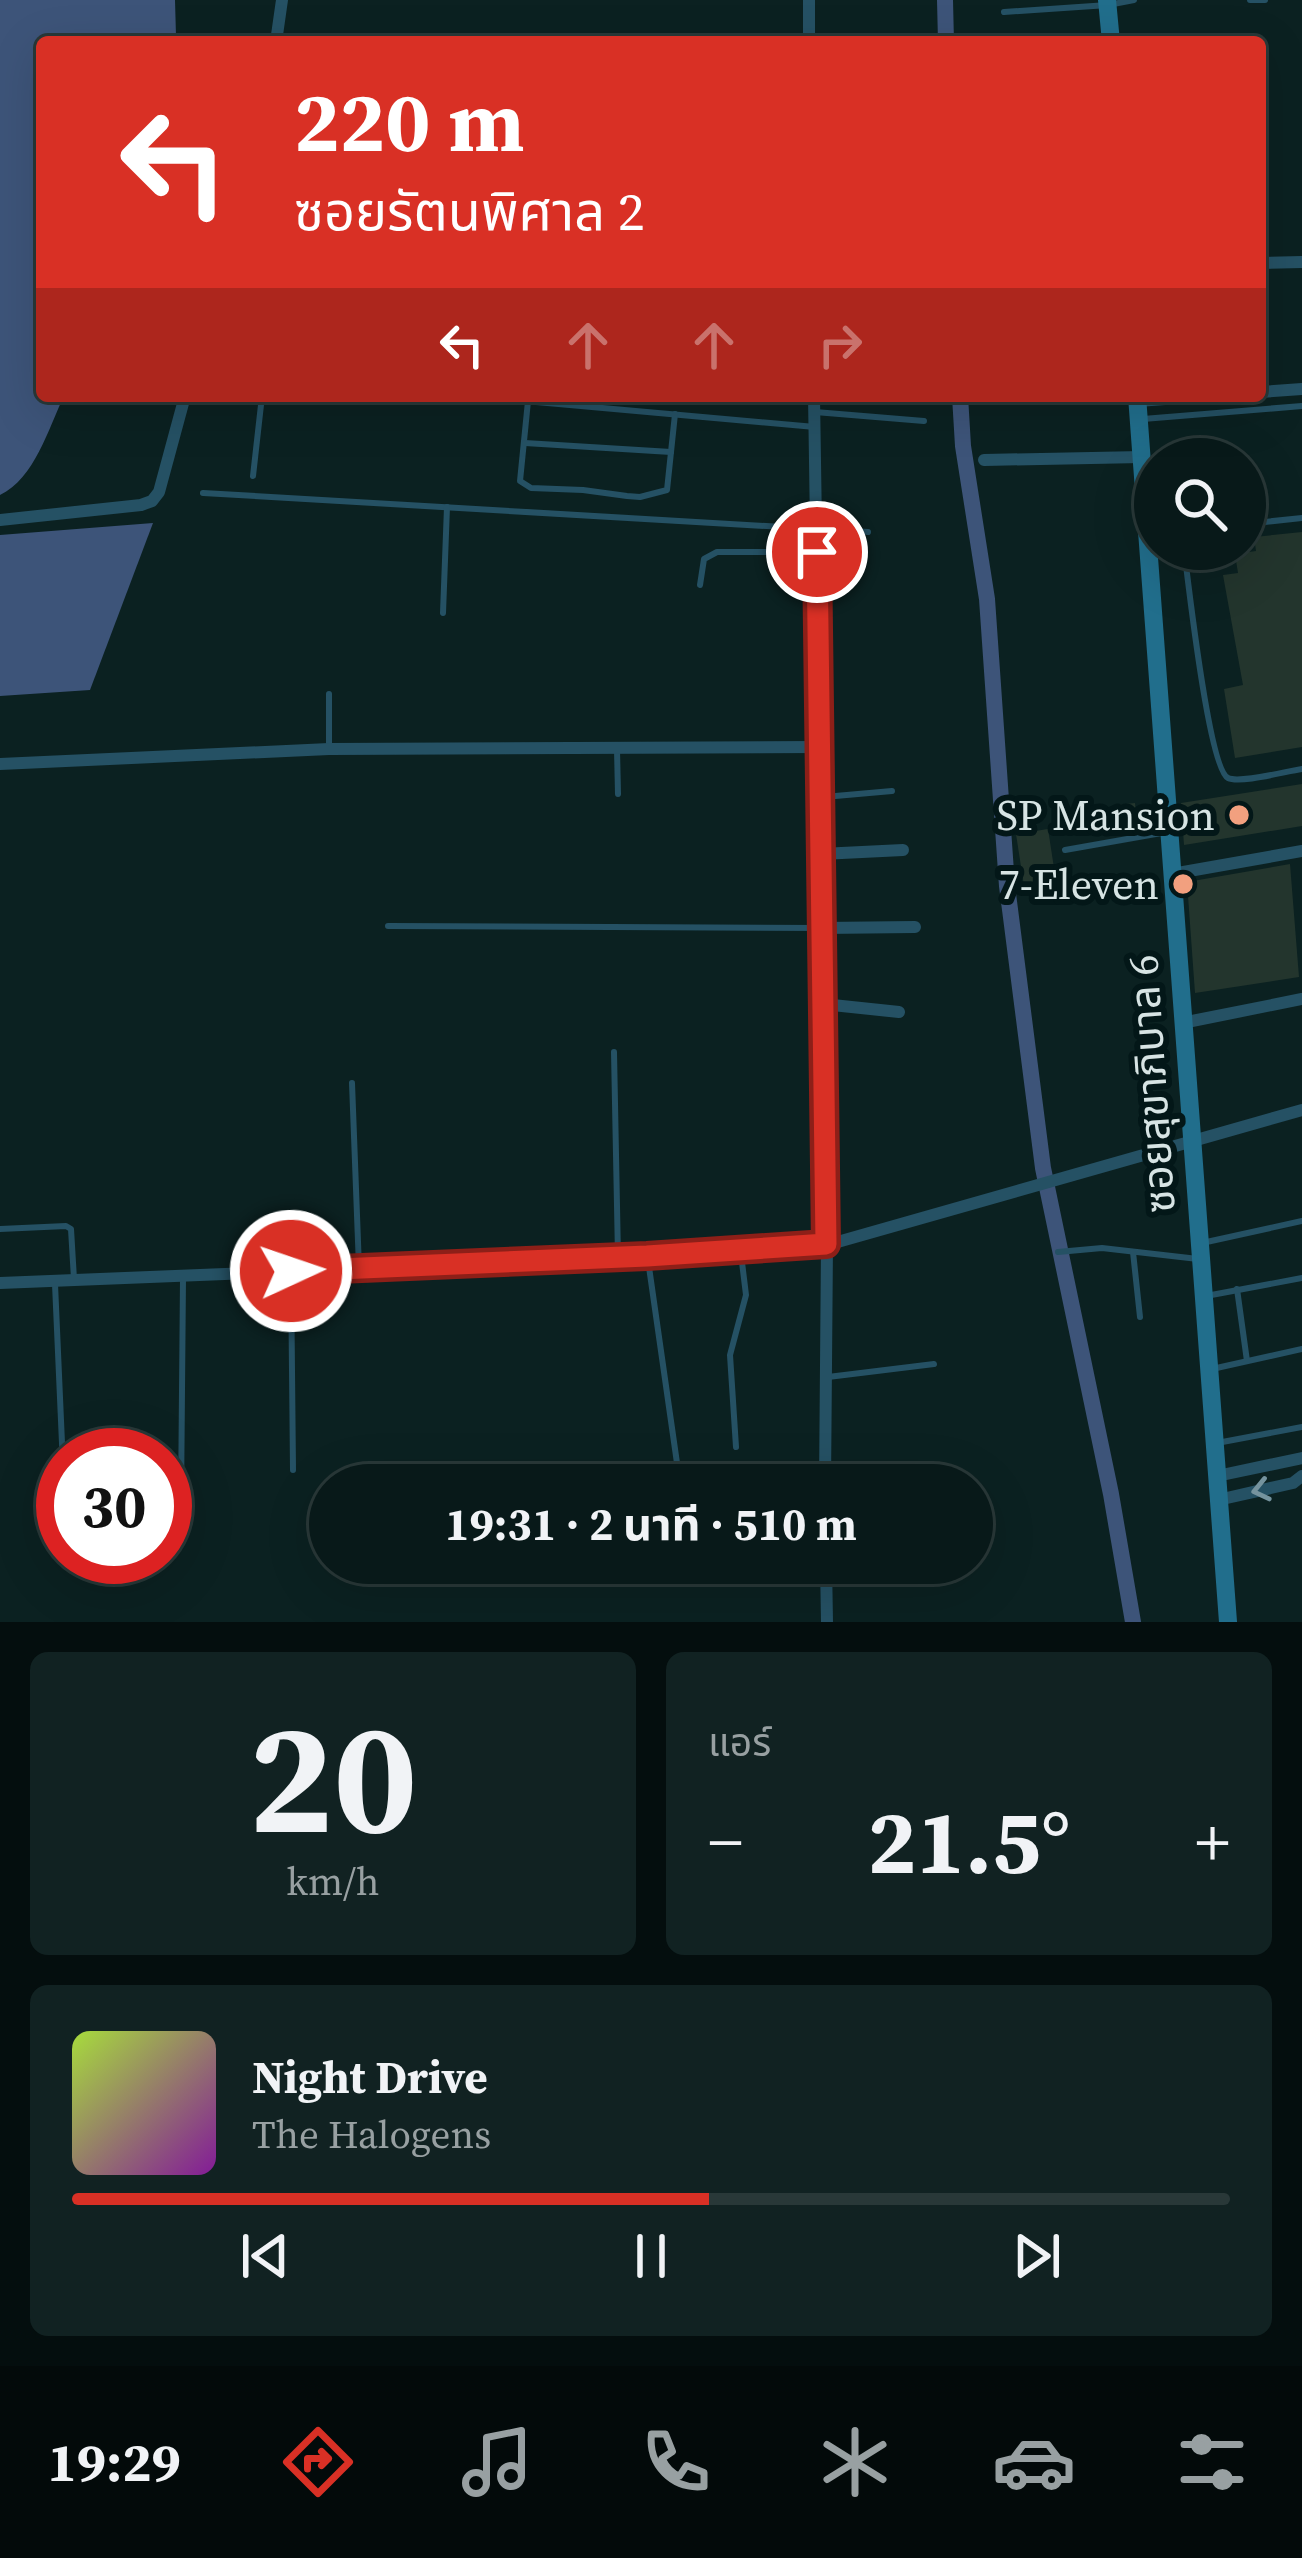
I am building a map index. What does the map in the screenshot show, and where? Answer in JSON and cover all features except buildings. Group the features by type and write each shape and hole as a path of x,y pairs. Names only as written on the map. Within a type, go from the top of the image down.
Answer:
{"street":[{"path":"277,36 282,0"},
{"path":"808,0 809,36"},
{"path":"1108,2 1111,36"},
{"path":"1266,263 1302,262"},
{"path":"1266,392 1302,389"},
{"path":"0,520 152,501 159,492 182,402"},
{"path":"814,402 825,1464"},
{"name":"ซอยสุขาภิบาล 6","path":"1138,406 1141,438"},
{"path":"984,460 1134,457"},
{"name":"ซอยสุขาภิบาล 6","path":"1153,570 1228,1622"},
{"path":"0,764 329,749 819,747"},
{"path":"821,854 903,850"},
{"path":"1172,874 1302,851"},
{"path":"822,928 915,927"},
{"path":"1182,1023 1302,999"},
{"path":"823,1004 899,1012"},
{"path":"0,1283 826,1244 1302,1110"},
{"path":"1216,1476 1302,1458"},
{"path":"1218,1500 1293,1483 1302,1476"},
{"path":"826,1584 826,1622"}],"lane":[{"path":"1004,12 1134,0"},
{"path":"1250,0 1265,0"},
{"path":"253,476 261,402"},
{"path":"528,402 520,481 531,488 627,496 667,490 675,414"},
{"path":"539,402 675,414 924,421"},
{"path":"1138,406 1302,406"},
{"path":"525,443 673,452"},
{"path":"203,493 868,532"},
{"path":"443,613 447,507"},
{"path":"1266,522 1302,518"},
{"path":"700,585 704,559 717,552 817,552"},
{"path":"1187,570 1219,770 1236,780 1302,769"},
{"path":"329,694 329,749"},
{"path":"617,746 618,794"},
{"path":"820,797 892,791"},
{"path":"1064,850 1168,832"},
{"path":"388,926 822,928"},
{"path":"614,1052 618,1257"},
{"path":"352,1082 359,1268"},
{"path":"1058,1252 1102,1248 1199,1251 1302,1221"},
{"path":"0,1229 71,1229 74,1279"},
{"path":"736,1447 730,1355 746,1295 741,1250"},
{"path":"1133,1252 1141,1317"},
{"path":"647,1256 677,1464"},
{"path":"291,1271 293,1470"},
{"path":"182,1428 183,1275"},
{"path":"1203,1296 1302,1278"},
{"path":"55,1280 61,1428"},
{"path":"1237,1289 1247,1361"},
{"path":"1208,1370 1302,1349"},
{"path":"824,1377 934,1364"},
{"path":"1214,1444 1302,1426"}],"water":[{"path":"0,0 175,0 176,36 36,36 36,402 61,402 31,465 0,495"},
{"path":"153,523 90,690 0,696 0,535"}],"waterway":[{"path":"945,0 946,36"},
{"path":"960,402 987,599 1007,886 1043,1168 1133,1622"}],"place":[{"name":"SP Mansion","path":"1239,815"},
{"name":"7-Eleven","path":"1183,884"}],"route":[{"path":"291,1271 826,1244 817,552"}]}
